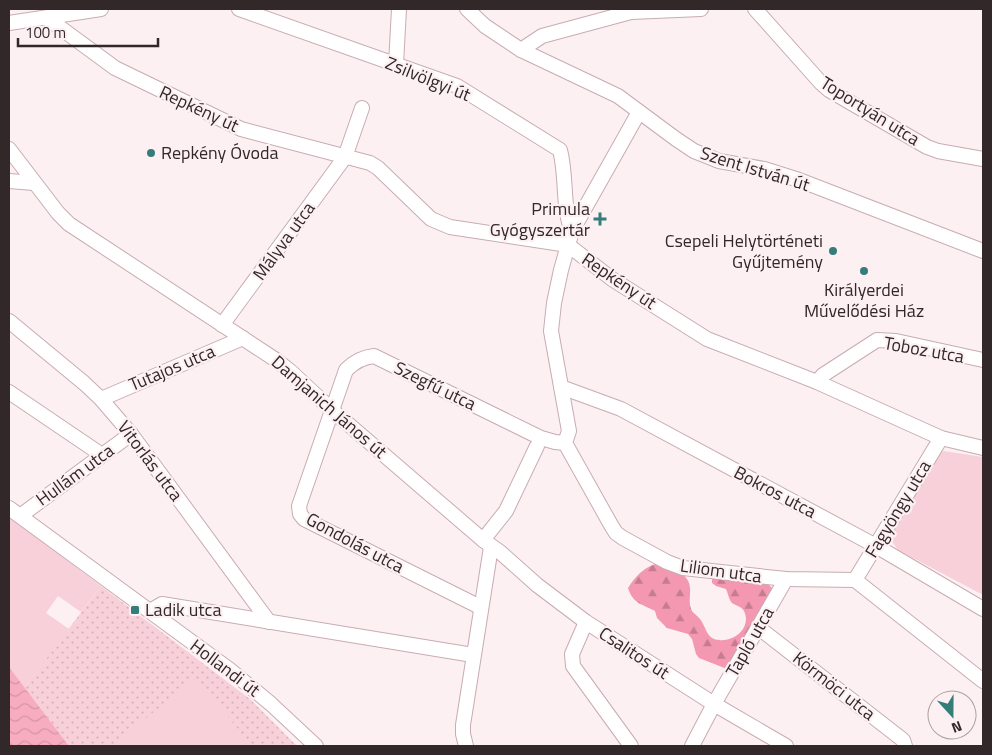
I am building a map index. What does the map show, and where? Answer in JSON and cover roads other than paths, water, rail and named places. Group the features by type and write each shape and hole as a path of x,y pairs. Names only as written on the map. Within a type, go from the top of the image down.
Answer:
{"street":[{"path":"9,23 102,9"},
{"name":"Zsilvölgyi út","path":"239,9 457,86 560,150 564,165 569,222 572,231"},
{"path":"396,64 399,9"},
{"name":"Szent István út","path":"466,9 485,26 521,50 618,96 694,151 708,157 764,169 799,180 983,251"},
{"path":"521,50 542,36 631,12 701,9"},
{"name":"Toportyán utca","path":"755,9 829,90 927,147 938,151 983,159"},
{"name":"Repkény út","path":"47,18 115,68 231,124 252,133 370,163 378,168 431,219 438,223 450,227 568,245 612,279 707,339 817,382 940,438 983,448"},
{"name":"Mályva utca","path":"222,325 345,157 362,108"},
{"path":"565,443 569,431 551,331 554,303 572,231 639,112"},
{"name":"Damjanich János út","path":"9,149 34,183 69,224 255,345 290,371 333,411 487,543"},
{"path":"9,181 34,183"},
{"name":"Vitorlás utca","path":"9,321 101,398 131,434 269,622"},
{"name":"Tutajos utca","path":"101,398 243,338"},
{"name":"Toboz utca","path":"817,382 823,375 878,340 896,341 983,360"},
{"name":"Szegfű utca","path":"333,411 346,370 358,360 367,356 374,356 541,438 565,443"},
{"name":"Bokros utca","path":"561,387 621,409 876,546 983,610"},
{"path":"9,392 102,455"},
{"name":"Gondolás utca","path":"333,411 299,506 300,514 304,520 480,607"},
{"name":"Hullám utca","path":"14,512 131,434"},
{"name":"Fagyöngy utca","path":"855,580 940,438"},
{"name":"Liliom utca","path":"565,443 616,533 667,562 683,568 786,579 855,580"},
{"path":"466,746 462,734 487,543 506,511 537,446"},
{"name":"Hollandi út","path":"14,512 247,684 316,746"},
{"name":"Csalitos út","path":"487,543 500,552 537,586 586,622 714,704 786,746"},
{"name":"Tapló utca","path":"692,746 786,579"},
{"path":"855,580 983,681"},
{"path":"150,611 162,604 473,655"},
{"path":"586,622 572,654 572,666 631,746"},
{"name":"Körmöci utca","path":"759,628 903,740 905,746"}],"water":[{"path":"9,667 69,746 9,746"}],"place":[{"name":"Repkény Óvoda","path":"151,153"},
{"name":"Primula Gyógyszertár","path":"600,219"},
{"name":"Csepeli Helytörténeti Gyűjtemény","path":"833,251"},
{"name":"Királyerdei Művelődési Ház","path":"864,271"},
{"name":"Ladik utca","path":"135,610"}]}
